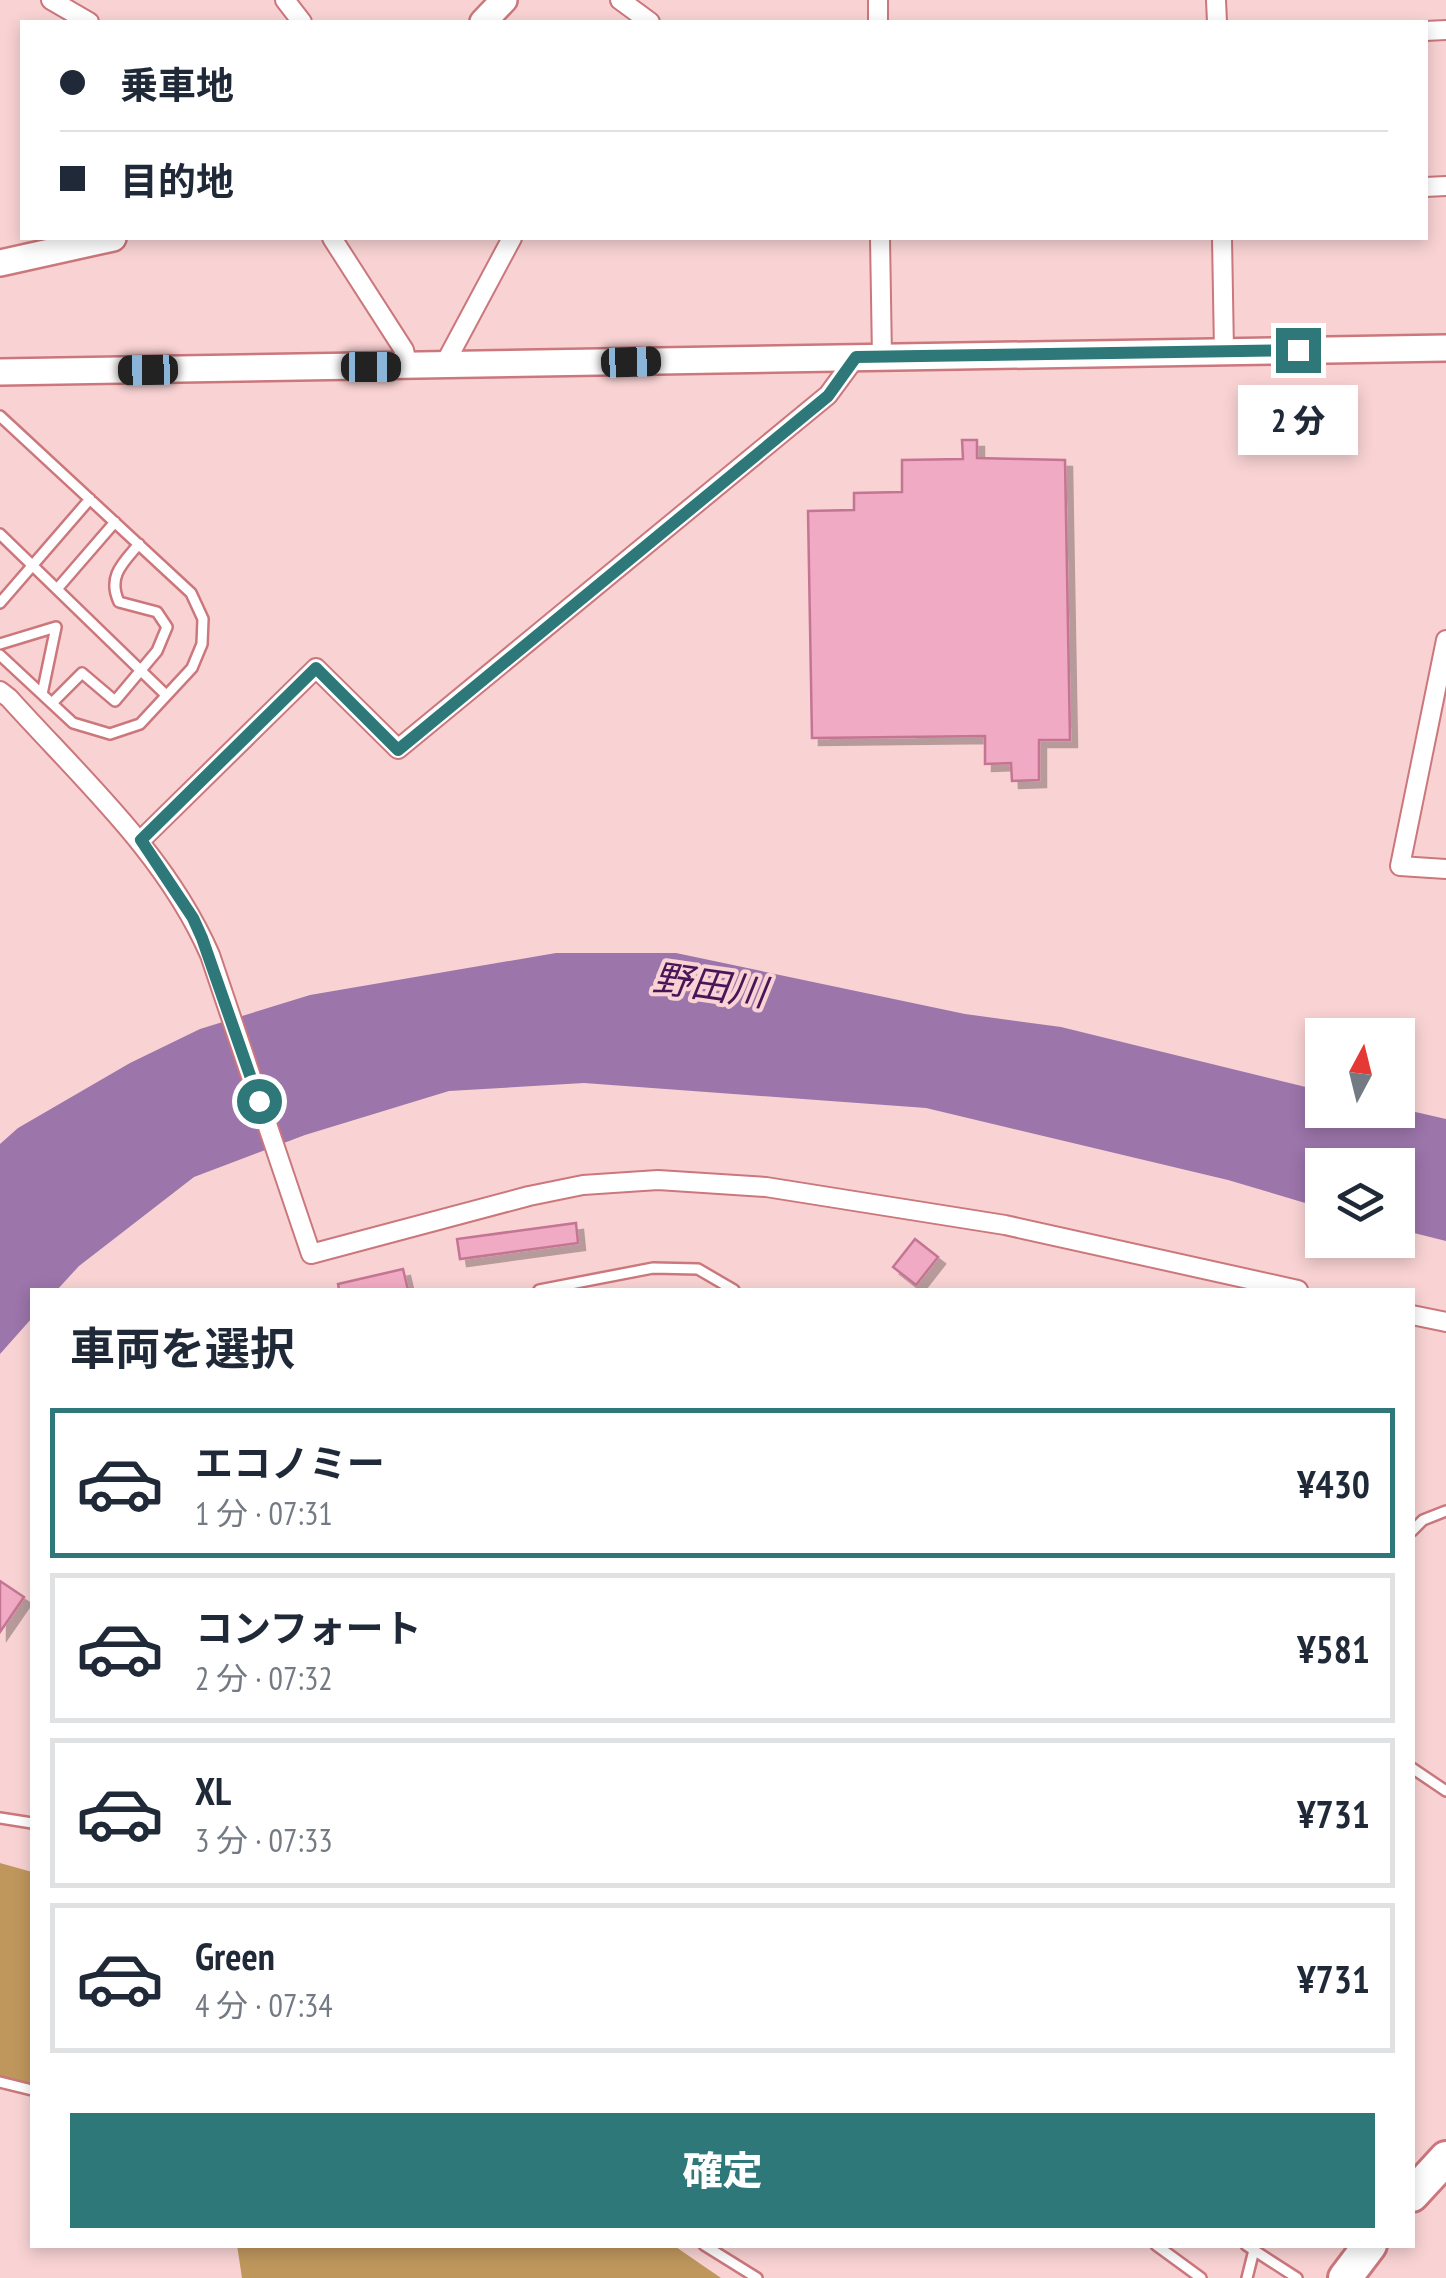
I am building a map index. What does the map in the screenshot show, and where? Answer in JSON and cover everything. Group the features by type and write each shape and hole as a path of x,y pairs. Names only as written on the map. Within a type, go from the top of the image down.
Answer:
{"highway":[{"path":"1415,2192 1446,2158"},
{"path":"1346,2278 1368,2248"}],"street":[{"path":"51,0 86,20"},
{"path":"285,0 300,20"},
{"path":"485,20 504,0"},
{"path":"620,0 647,20"},
{"path":"0,264 104,240"},
{"path":"333,240 404,350 408,367"},
{"path":"443,366 511,240"},
{"path":"141,840 316,668 398,750 828,396 869,357 880,240"},
{"path":"1222,240 1224,352"},
{"path":"0,372 1446,348"},
{"path":"1446,640 1400,866 1446,868"},
{"path":"0,691 141,840 193,918 210,955 311,1254 529,1196 583,1185 658,1180 766,1187 1005,1225 1289,1288"},
{"path":"1415,1317 1446,1322"}],"lane":[{"path":"0,416 191,593 202,619 202,644 192,668 140,724 110,734 73,723 0,655"},
{"path":"0,603 90,499"},
{"path":"57,589 115,522"},
{"path":"0,534 166,695"},
{"path":"52,703 82,673 115,701 162,644 167,627 157,612 119,602 113,582 118,569 139,544"},
{"path":"0,582 10,591"},
{"path":"0,644 56,627 42,694"},
{"path":"549,1288 653,1268 698,1270 730,1288"},
{"path":"1415,1528 1424,1520 1446,1512"},
{"path":"1415,1770 1446,1791"},
{"path":"0,1818 30,1822"},
{"path":"0,2082 30,2090"},
{"path":"709,2248 756,2278"},
{"path":"1160,2248 1201,2278"},
{"path":"1247,2278 1250,2248 1297,2278"}],"shaded area":[{"path":"0,1863 30,1871 30,2091 0,2076"},
{"path":"237,2248 677,2248 721,2278 242,2278"}],"water":[{"name":"野田川","path":"556,953 676,953 965,1014 1061,1027 1305,1087 1305,1128 1415,1128 1415,1112 1446,1119 1446,1241 1415,1233 1415,1148 1305,1148 1305,1203 1228,1180 926,1108 584,1083 449,1091 305,1135 194,1177 79,1266 59,1288 30,1288 30,1320 0,1354 0,1144 18,1128 130,1063 200,1029 310,995"}],"building":[{"path":"962,440 977,440 977,458 1065,460 1070,740 1039,740 1039,780 1012,781 1011,763 985,764 985,736 812,738 808,511 854,510 854,493 902,492 902,460 963,459"},
{"path":"576,1223 578,1243 460,1259 457,1239"},
{"path":"915,1239 938,1257 916,1285 893,1267"},
{"path":"403,1269 408,1288 339,1288 338,1284"},
{"path":"0,1581 24,1597 0,1632"}],"route":[{"path":"259,1101 210,955 193,918 141,840 316,668 398,750 828,396 856,357 1298,350"}]}
